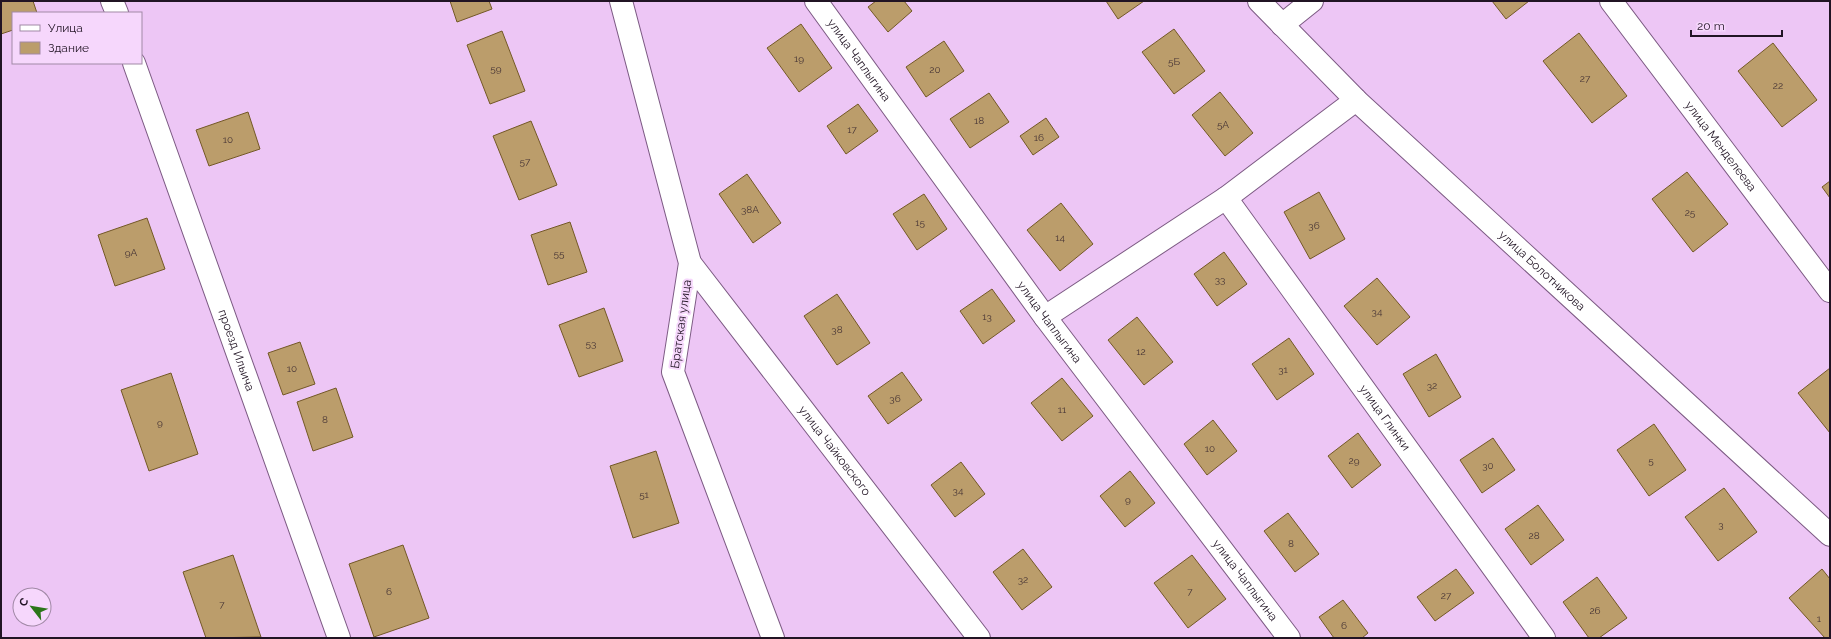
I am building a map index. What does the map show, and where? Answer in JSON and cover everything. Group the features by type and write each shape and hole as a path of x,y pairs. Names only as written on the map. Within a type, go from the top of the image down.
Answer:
{"street":[{"path":"112,1 117,12"},
{"name":"Братская улица","path":"621,1 690,263 673,372 773,638"},
{"name":"улица Чаплыгина","path":"816,1 1045,317 1289,638"},
{"name":"улица Болотникова","path":"1259,1 1356,100 1830,535"},
{"path":"1282,25 1312,1"},
{"name":"улица Менделеева","path":"1611,1 1830,291"},
{"name":"проезд Ильича","path":"134,64 339,638"},
{"path":"1045,317 1226,198 1356,100"},
{"name":"улица Глинки","path":"1226,198 1544,638"},
{"name":"улица Чайковского","path":"690,263 979,638"}],"building":[{"path":"1,1 33,1 37,12 12,12 12,30 1,34"},
{"path":"450,1 489,1 492,9 457,22"},
{"path":"876,1 904,1 912,11 888,32 868,7"},
{"path":"1106,1 1144,1 1118,19"},
{"path":"1492,1 1529,1 1506,19"},
{"path":"801,24 832,68 799,92 767,48"},
{"path":"1174,29 1205,71 1174,94 1142,52"},
{"path":"502,31 525,91 490,104 467,45"},
{"path":"1579,33 1627,96 1592,123 1543,61"},
{"path":"944,41 964,71 926,97 906,67"},
{"path":"1773,43 1817,100 1782,127 1738,71"},
{"path":"1220,92 1253,133 1225,156 1192,115"},
{"path":"989,93 1009,122 970,148 950,119"},
{"path":"858,104 878,131 846,154 827,126"},
{"path":"248,112 260,149 209,166 196,130"},
{"path":"1046,118 1059,137 1033,155 1020,136"},
{"path":"531,121 557,185 519,200 493,136"},
{"path":"1687,172 1728,224 1693,252 1652,199"},
{"path":"747,174 781,223 753,243 719,194"},
{"path":"1830,181 1830,198 1822,187"},
{"path":"1319,192 1345,239 1310,259 1284,212"},
{"path":"924,194 947,229 917,250 893,214"},
{"path":"1061,203 1093,244 1060,271 1027,230"},
{"path":"147,218 165,269 115,286 98,235"},
{"path":"570,222 587,272 548,285 531,235"},
{"path":"1224,252 1247,284 1217,306 1194,274"},
{"path":"1377,278 1410,317 1377,345 1344,306"},
{"path":"992,289 1015,321 983,344 960,311"},
{"path":"837,294 870,343 837,365 804,316"},
{"path":"604,308 623,361 579,377 559,325"},
{"path":"1137,317 1173,362 1144,385 1108,340"},
{"path":"1289,338 1314,374 1277,400 1252,364"},
{"path":"300,342 315,384 283,395 268,353"},
{"path":"1436,354 1461,397 1429,417 1403,374"},
{"path":"1830,368 1830,433 1798,393"},
{"path":"902,372 922,400 888,424 868,396"},
{"path":"171,373 198,454 149,471 121,390"},
{"path":"1062,378 1093,416 1062,441 1031,403"},
{"path":"336,388 353,437 313,451 297,402"},
{"path":"1213,420 1237,451 1207,475 1184,444"},
{"path":"1654,424 1686,470 1649,496 1617,450"},
{"path":"1358,433 1381,465 1352,488 1328,456"},
{"path":"1493,438 1515,470 1482,493 1460,460"},
{"path":"656,451 679,523 633,538 610,466"},
{"path":"961,462 985,494 955,517 931,485"},
{"path":"1130,471 1155,503 1125,527 1100,496"},
{"path":"1724,488 1757,532 1718,561 1685,517"},
{"path":"1538,505 1564,540 1531,565 1505,529"},
{"path":"1288,513 1319,554 1295,572 1264,531"},
{"path":"403,545 429,618 374,637 349,564"},
{"path":"1023,549 1052,587 1022,610 993,572"},
{"path":"233,555 261,637 206,638 183,572"},
{"path":"1192,555 1226,599 1188,628 1154,583"},
{"path":"1456,569 1474,593 1435,621 1417,597"},
{"path":"1822,569 1830,579 1830,638 1825,638 1789,598"},
{"path":"1597,577 1627,618 1599,638 1589,638 1563,602"},
{"path":"1343,600 1368,633 1362,638 1334,638 1319,617"}]}
